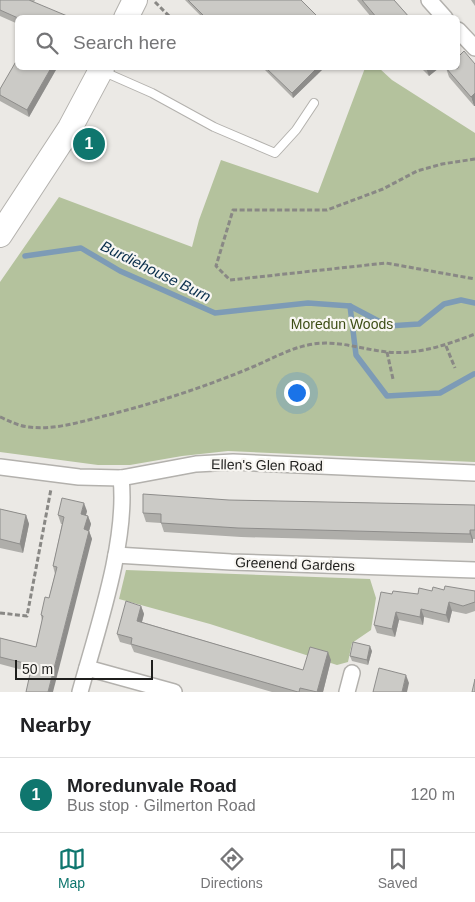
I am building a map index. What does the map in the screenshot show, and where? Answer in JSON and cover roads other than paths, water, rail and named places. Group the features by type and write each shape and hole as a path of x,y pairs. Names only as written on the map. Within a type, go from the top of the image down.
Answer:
{"main road":[{"path":"130,15 150,1"},
{"path":"0,235 70,128 100,70"}],"street":[{"path":"429,0 442,15"},
{"path":"460,32 475,48"},
{"name":"Ellen's Glen Road","path":"0,468 79,477 121,478 196,464 233,462 475,473"},
{"path":"80,692 116,555 122,508 121,478"},
{"name":"Greenend Gardens","path":"116,555 231,562 475,570"},
{"path":"87,668 174,692"},
{"path":"347,692 352,673"}],"lane":[{"path":"103,70 152,93 214,128 275,153 296,130 314,103"}],"waterway":[{"name":"Burdiehouse Burn","path":"25,256 81,248 120,271 215,313 308,303 350,306 388,326 419,324 444,304 461,300 475,303"},
{"path":"350,306 356,355 387,396 440,393 474,374"}],"place":[{"name":"Moredunvale Road","path":"89,144"}],"park label":[{"name":"Moredun Woods","path":"342,324"}]}
